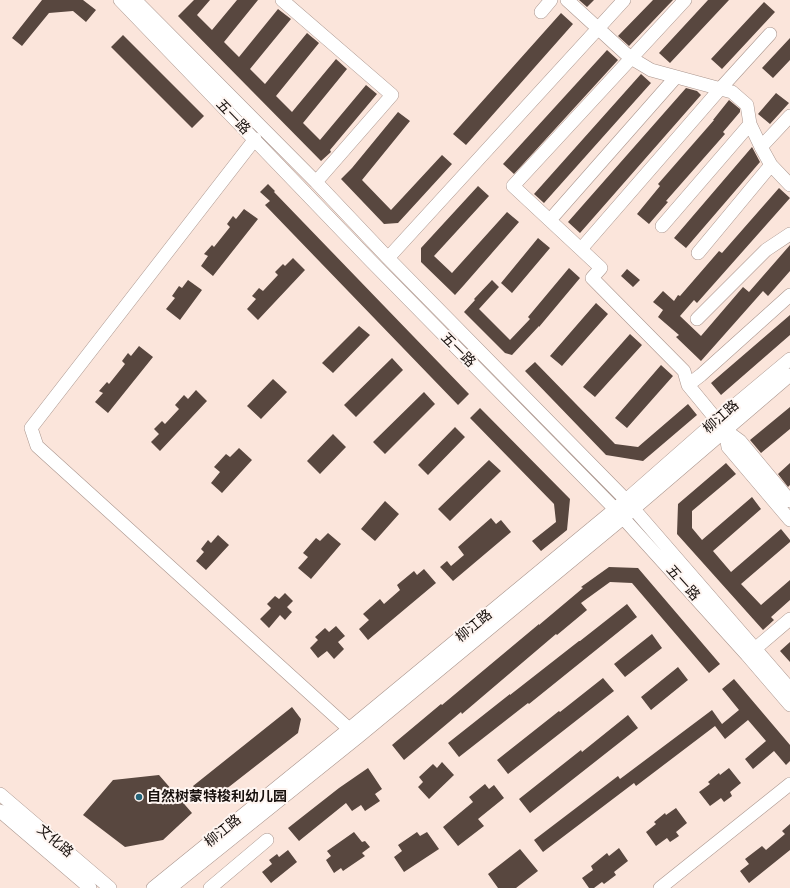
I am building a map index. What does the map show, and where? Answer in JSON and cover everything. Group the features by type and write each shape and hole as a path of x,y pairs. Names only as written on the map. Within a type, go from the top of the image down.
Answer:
{"street":[{"name":"五一路","path":"120,0 370,260 751,651 790,688"},
{"name":"五一路","path":"135,0 316,182 384,254 630,505 751,651 790,705"},
{"path":"282,0 392,95 316,182"},
{"path":"541,12 552,0"},
{"path":"567,0 631,58 651,70 732,92 747,106 750,124 771,165 790,186"},
{"path":"370,260 384,254 624,0"},
{"path":"685,0 513,186 601,268 592,278 684,371 688,385 721,425 740,441 790,501"},
{"path":"581,249 720,89 770,34"},
{"path":"550,220 676,77"},
{"path":"761,146 790,116"},
{"path":"662,226 750,124"},
{"path":"255,139 31,428 37,446 354,733"},
{"path":"698,253 771,165"},
{"path":"697,319 766,250 790,234"},
{"path":"688,385 790,295"},
{"name":"柳江路","path":"170,888 354,733 630,505 721,425 790,359"},
{"name":"柳江路","path":"721,425 790,375"},
{"path":"721,425 728,447 790,520"},
{"path":"751,651 790,619"},
{"name":"柳江路","path":"153,888 354,733"},
{"path":"660,888 790,784"},
{"name":"文化路","path":"0,794 110,888"},
{"name":"文化路","path":"0,811 90,888"},
{"path":"210,888 267,840"}],"building":[{"path":"42,0 83,0 96,10 86,22 73,11 49,13 22,46 12,38"},
{"path":"194,0 210,0 197,15 212,30 237,0 258,0 224,42 239,57 278,9 291,19 250,69 265,84 307,33 319,43 276,96 292,112 336,59 347,69 303,123 320,140 366,85 377,94 330,150 331,152 321,161 178,16"},
{"path":"579,0 594,0 587,7"},
{"path":"653,0 673,0 629,46 618,36"},
{"path":"708,0 729,0 670,63 659,53"},
{"path":"764,2 775,12 722,69 711,59"},
{"path":"561,13 573,24 466,145 453,134"},
{"path":"123,35 204,116 192,128 111,47"},
{"path":"790,38 790,60 773,78 762,68"},
{"path":"607,50 618,60 514,174 503,164"},
{"path":"641,74 651,83 544,203 534,194"},
{"path":"686,88 697,91 701,95 580,233 568,222"},
{"path":"776,93 789,103 770,124 758,114"},
{"path":"729,100 740,109 740,112 723,132 725,134 666,201 668,202 649,224 637,214 660,186 658,184 714,120"},
{"path":"398,112 410,121 362,180 391,210 442,155 452,164 398,223 384,224 341,179 352,168"},
{"path":"752,147 760,162 686,248 674,238"},
{"path":"268,184 469,394 458,405 265,205 270,201 260,192"},
{"path":"478,186 489,196 434,256 452,273 507,212 519,222 455,295 421,262 421,248"},
{"path":"779,188 790,198 697,303 694,300 680,316 701,336 743,287 749,292 790,245 790,271 768,296 763,291 701,361 676,337 679,335 658,317 663,310 653,302 663,291 674,301 678,295 680,296 719,251 722,253"},
{"path":"244,209 258,219 213,276 201,266 208,256 204,254 212,245 214,247 230,227 227,224 233,216 236,219"},
{"path":"538,238 550,248 512,293 501,283"},
{"path":"293,258 305,270 258,320 247,309 256,299 252,296 259,288 263,291 278,275 275,272 283,264 285,266"},
{"path":"569,268 580,278 539,327 512,355 505,353 464,312 492,280 499,287 479,309 510,340 530,319 528,317"},
{"path":"627,269 640,280 633,287 621,276"},
{"path":"188,280 202,290 180,320 166,309 175,298 172,296 179,286 182,288"},
{"path":"596,303 608,314 562,366 550,356"},
{"path":"790,315 790,335 721,395 711,383"},
{"path":"359,326 370,335 333,373 322,363"},
{"path":"630,334 642,345 595,397 583,387"},
{"path":"139,346 153,357 108,413 95,402 103,393 99,391 107,382 109,384 125,364 122,361 128,353 131,356"},
{"path":"392,358 403,370 356,417 344,405"},
{"path":"535,362 615,444 638,447 688,404 697,415 643,461 606,455 525,371"},
{"path":"661,365 673,376 627,428 615,418"},
{"path":"273,379 287,392 261,419 247,406"},
{"path":"196,390 207,401 160,451 151,442 159,434 154,429 162,421 165,424 179,409 175,405 184,395 188,399"},
{"path":"424,392 435,404 385,454 373,442"},
{"path":"790,407 790,429 761,453 750,440"},
{"path":"480,408 570,499 567,530 541,551 532,541 556,522 554,504 470,418"},
{"path":"455,427 465,437 428,475 418,465"},
{"path":"333,434 346,447 320,474 307,461"},
{"path":"239,448 252,460 222,493 211,483 220,472 214,467 226,454 230,457"},
{"path":"489,460 501,471 450,521 438,509"},
{"path":"726,463 736,474 692,511 692,528 702,540 752,497 761,509 713,551 731,572 781,529 790,540 790,542 741,584 761,605 790,580 790,600 771,617 774,620 763,630 677,534 678,504"},
{"path":"790,463 790,485 788,487 778,474"},
{"path":"385,501 399,514 375,541 361,529"},
{"path":"491,518 496,524 501,520 511,532 453,581 440,567 447,561 451,566 464,555 458,547"},
{"path":"328,533 341,544 311,579 298,568 308,557 303,553 316,538 320,541"},
{"path":"218,535 229,545 206,570 196,561 204,552 201,549 208,540 211,543"},
{"path":"609,567 638,568 720,664 709,673 632,583 610,582 581,603 587,610 404,760 392,745 583,588 581,587"},
{"path":"424,569 436,583 368,640 359,629 369,620 363,614 380,599 384,604 400,590 397,585 414,571 417,575"},
{"path":"285,593 293,601 287,607 292,612 285,620 280,615 269,628 260,619 271,608 267,604 275,596 279,599"},
{"path":"627,604 637,617 529,704 528,703 459,757 448,743"},
{"path":"336,626 345,636 338,642 344,649 334,659 327,651 318,658 310,648 318,640 315,637 325,628 329,632"},
{"path":"652,634 662,648 625,677 614,664"},
{"path":"790,642 790,662 780,651"},
{"path":"678,667 688,680 651,710 641,697"},
{"path":"603,678 614,691 508,774 497,760"},
{"path":"734,679 790,745 790,761 786,765 774,751 753,769 745,759 766,741 748,720 725,739 715,726 636,786 634,783 543,852 534,840 618,776 620,779 712,710 722,724 739,710 722,689"},
{"path":"292,707 301,719 298,733 207,804 193,786"},
{"path":"628,715 638,728 530,813 519,799 581,750 582,752"},
{"path":"442,762 454,775 429,799 418,787 423,782 419,777 433,764 437,768"},
{"path":"368,768 382,789 375,794 380,801 365,811 361,805 352,811 346,803 299,841 288,828 339,788"},
{"path":"729,768 741,783 730,792 732,796 724,802 721,798 710,806 699,792 710,784 708,782 719,773 720,775"},
{"name":"自然树蒙特梭利幼儿园","path":"159,775 192,813 163,840 125,847 83,815 113,780"},
{"path":"485,784 489,789 494,785 504,798 478,819 484,826 458,846 443,827 473,802 469,797"},
{"path":"676,808 687,823 676,832 679,836 670,842 667,838 656,846 646,832 656,824 654,822 665,813 666,815"},
{"path":"790,824 790,850 749,883 740,871 749,864 745,859 762,846 766,850 785,834 782,831"},
{"path":"354,832 362,842 365,841 370,847 362,853 365,856 343,871 341,868 334,873 326,860 331,856 327,851"},
{"path":"417,832 420,836 427,832 439,849 404,872 394,857 402,851 398,845"},
{"path":"619,848 628,861 614,872 616,875 604,884 602,882 594,888 589,888 582,878 593,870 591,866 607,853 609,856"},
{"path":"520,849 538,871 516,888 498,888 488,874"},
{"path":"288,850 297,862 271,883 262,872 272,864 269,860 277,854 279,857"}],"place":[{"name":"自然树蒙特梭利幼儿园","path":"139,797"}]}
